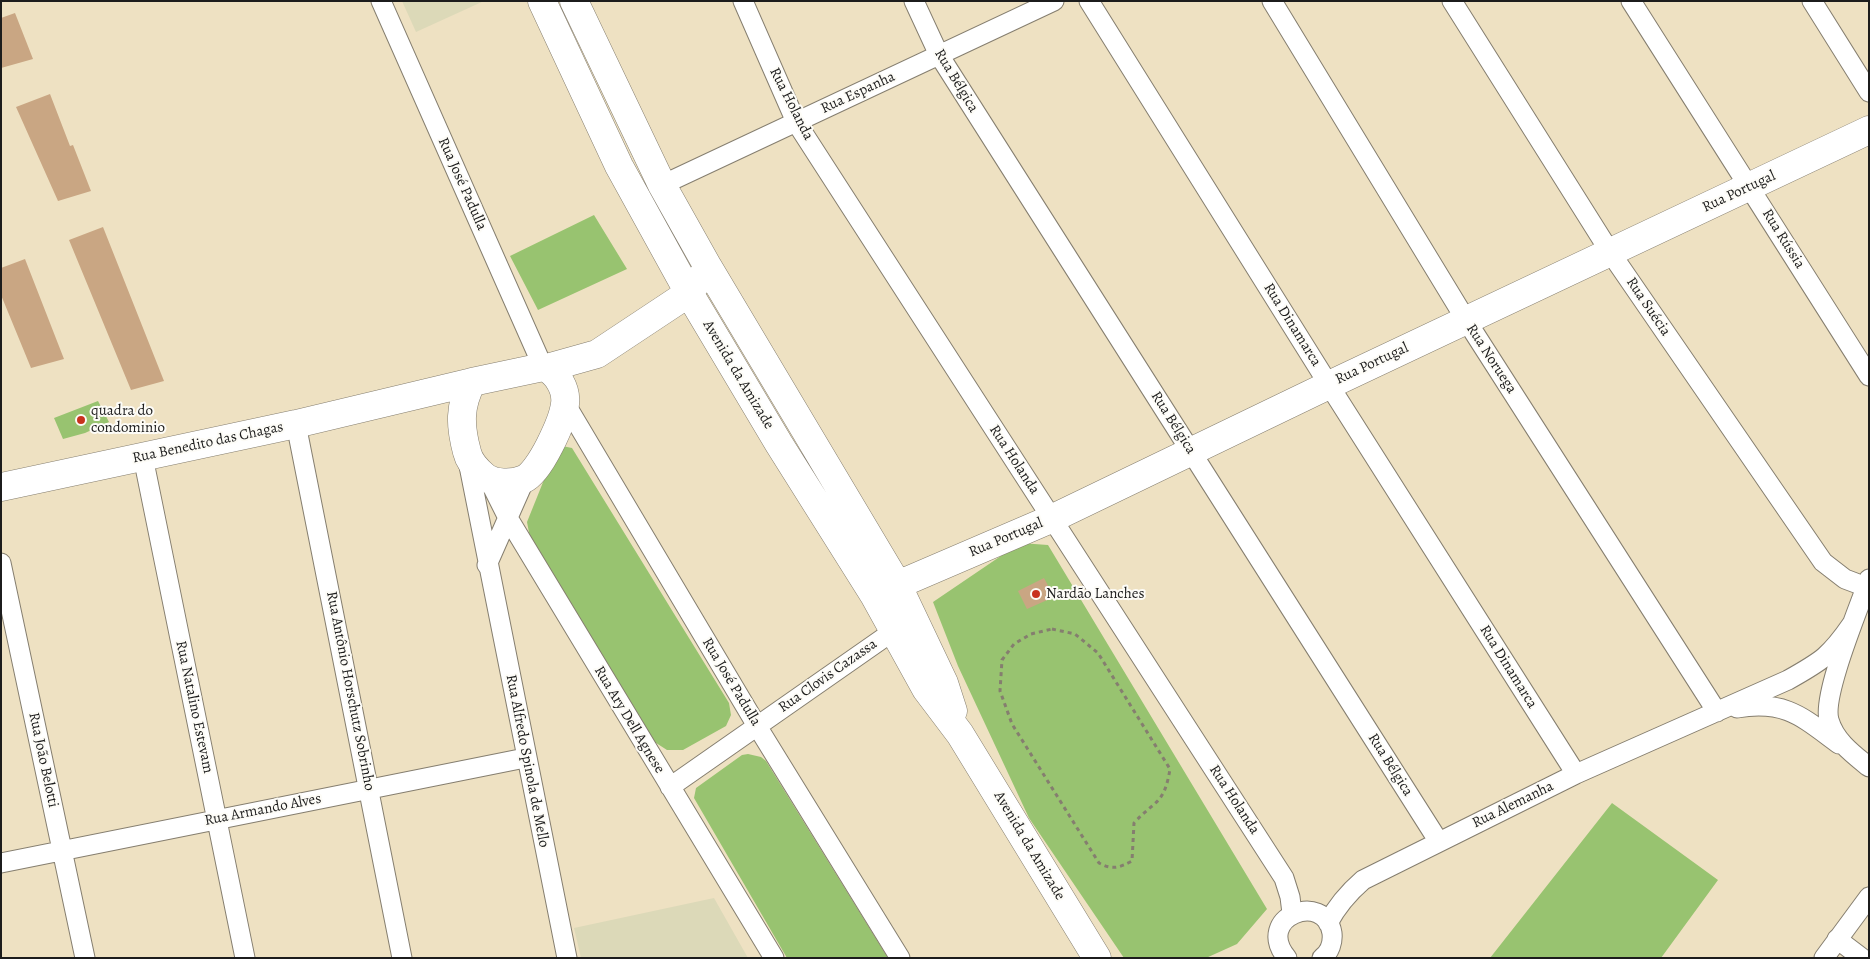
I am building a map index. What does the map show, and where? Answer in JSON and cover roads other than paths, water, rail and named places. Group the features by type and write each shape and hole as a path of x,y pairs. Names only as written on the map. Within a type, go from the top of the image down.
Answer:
{"street":[{"name":"Rua José Padulla","path":"381,1 545,367"},
{"name":"Avenida da Amizade","path":"542,1 619,166 689,293 779,444 886,590"},
{"name":"Avenida da Amizade","path":"574,1 662,185 886,590 903,624 926,689 960,734 1097,958"},
{"name":"Rua Holanda","path":"742,1 796,122 1284,878 1290,897 1292,914"},
{"name":"Rua Bélgica","path":"914,1 939,56 1439,842"},
{"name":"Rua Espanha","path":"662,185 1054,1"},
{"name":"Rua Dinamarca","path":"1090,1 1329,385 1576,774"},
{"name":"Rua Noruega","path":"1272,1 1466,320 1716,712"},
{"name":"Rua Suécia","path":"1452,1 1610,252 1823,562 1845,579 1868,585"},
{"name":"Rua Rússia","path":"1631,1 1869,376"},
{"path":"1812,1 1869,92"},
{"name":"Rua Portugal","path":"886,590 1051,519 1329,385 1869,130"},
{"path":"619,166 644,189 662,185"},
{"path":"525,479 514,482 488,480 467,455 460,422 462,405 472,382 597,354 689,293 708,267"},
{"path":"487,565 525,479 540,462 562,416 565,400 597,354"},
{"path":"545,367 560,383 565,400"},
{"name":"Rua Benedito das Chagas","path":"1,487 296,424 472,382"},
{"name":"Rua Benedito das Chagas","path":"414,397 437,403 460,422"},
{"name":"Rua José Padulla","path":"565,400 757,726 900,958"},
{"name":"Rua Antônio Horschutz Sobrinho","path":"296,424 402,958"},
{"name":"Rua Alfredo Spinola de Mello","path":"467,455 525,758 567,958"},
{"name":"Rua Natalino Estevam","path":"143,457 245,958"},
{"name":"Rua Ary Dell Agnese","path":"488,480 508,518 774,958"},
{"name":"Rua João Belotti","path":"1,563 85,958"},
{"path":"1847,750 1834,732 1829,719 1828,704 1852,624 1868,585"},
{"name":"Rua Clovis Cazassa","path":"670,787 903,624"},
{"name":"Rua Alemanha","path":"1328,923 1342,901 1363,880 1576,774 1788,680 1817,664 1833,652 1852,624"},
{"name":"Rua Alemanha","path":"1716,712 1752,706 1784,709 1793,712 1869,767"},
{"name":"Rua Armando Alves","path":"1,863 525,758"},
{"path":"1824,958 1869,897"},
{"path":"1286,958 1280,949 1279,929 1284,920 1300,911 1316,913 1328,923 1332,931 1332,954"},
{"path":"1838,940 1862,958"}],"place":[{"name":"quadra do condominio","path":"81,420"},
{"name":"Nardão Lanches","path":"1036,594"}]}
